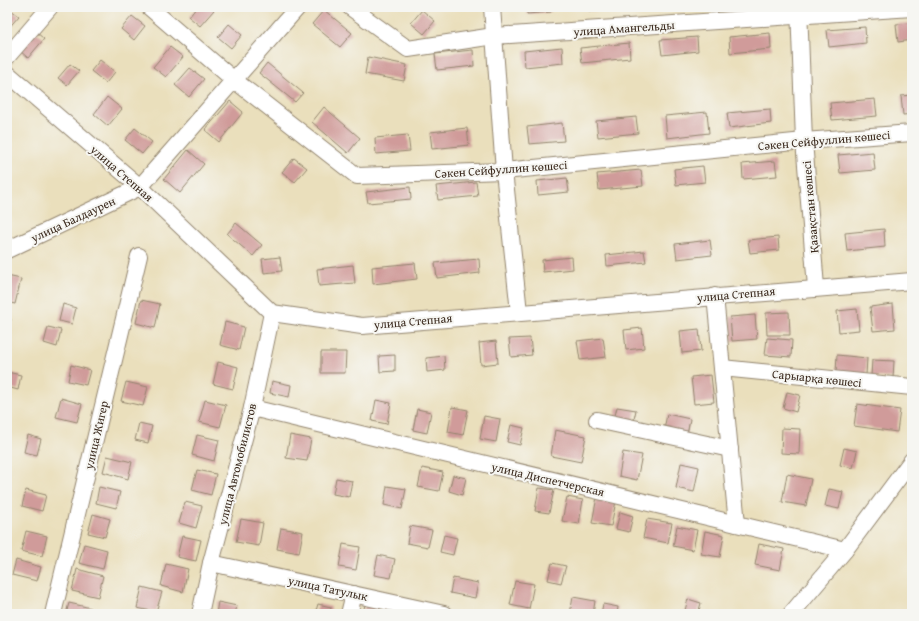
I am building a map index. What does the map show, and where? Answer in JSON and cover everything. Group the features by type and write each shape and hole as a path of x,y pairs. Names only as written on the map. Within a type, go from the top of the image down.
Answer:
{"street":[{"path":"7,57 50,7"},
{"name":"Сәкен Сейфуллин көшесі","path":"149,7 234,80 356,176 504,171 804,141 912,133"},
{"path":"140,187 298,7"},
{"name":"улица Амангельды","path":"350,7 408,48 494,36 799,12 910,8"},
{"path":"492,7 504,171 519,312"},
{"name":"Қазақстан көшесі","path":"799,12 804,141 816,287"},
{"name":"улица Степная","path":"7,72 140,187 272,313 362,326 816,287 912,281"},
{"name":"улица Балдаурен","path":"7,250 140,187"},
{"name":"улица Жигер","path":"53,614 138,256"},
{"path":"715,296 737,524"},
{"name":"улица Автомобилистов","path":"200,614 211,563 252,408 272,313"},
{"name":"Сарыарқа көшесі","path":"722,368 912,387"},
{"name":"улица Диспетчерская","path":"252,408 845,550"},
{"path":"597,420 730,449"},
{"path":"791,614 845,550 912,460"},
{"name":"улица Татулык","path":"211,563 444,614"},
{"path":"349,614 354,594"}],"building":[{"path":"7,7 19,16 7,30"},
{"path":"197,7 210,7 214,10 200,26 189,17"},
{"path":"527,7 551,7 551,12 527,14"},
{"path":"589,7 617,7 617,9 589,11"},
{"path":"324,10 352,33 340,47 312,24"},
{"path":"422,10 435,21 424,34 411,23"},
{"path":"132,16 145,26 134,40 121,29"},
{"path":"912,23 912,40 898,42 896,24"},
{"path":"229,24 242,35 231,48 218,37"},
{"path":"865,27 866,43 829,47 827,30"},
{"path":"35,31 44,39 28,58 19,50"},
{"path":"770,33 771,49 730,53 729,37"},
{"path":"697,37 698,51 662,55 660,40"},
{"path":"629,43 630,58 582,63 580,48"},
{"path":"170,47 183,57 166,77 153,67"},
{"path":"562,47 563,63 525,67 524,51"},
{"path":"473,50 474,66 437,70 435,54"},
{"path":"368,57 407,65 404,81 365,74"},
{"path":"100,60 115,72 106,83 91,71"},
{"path":"267,63 303,93 295,102 259,73"},
{"path":"70,64 79,71 67,85 58,78"},
{"path":"190,68 204,79 189,97 175,85"},
{"path":"912,95 912,114 903,115 901,96"},
{"path":"107,97 122,109 108,126 94,114"},
{"path":"875,99 877,116 832,120 830,103"},
{"path":"230,101 243,112 219,142 205,130"},
{"path":"324,107 360,138 348,153 312,122"},
{"path":"770,109 771,123 729,128 727,113"},
{"path":"707,112 709,133 667,138 665,116"},
{"path":"636,117 638,133 598,137 596,121"},
{"path":"562,123 564,141 529,144 527,127"},
{"path":"135,128 152,142 142,154 125,140"},
{"path":"467,128 469,145 432,149 430,132"},
{"path":"408,135 410,151 376,154 375,138"},
{"path":"188,150 204,164 180,193 164,179"},
{"path":"873,152 875,170 840,173 838,155"},
{"path":"294,158 307,168 295,182 282,172"},
{"path":"775,161 777,176 743,179 742,164"},
{"path":"703,166 705,182 676,185 674,169"},
{"path":"641,170 643,186 599,190 597,174"},
{"path":"567,178 569,192 538,195 537,181"},
{"path":"476,182 478,196 438,200 436,186"},
{"path":"410,187 411,199 368,203 366,192"},
{"path":"236,223 262,245 253,256 227,234"},
{"path":"884,229 885,247 847,251 845,233"},
{"path":"778,237 779,250 750,253 748,240"},
{"path":"710,240 712,255 677,259 675,244"},
{"path":"644,251 646,262 607,266 606,255"},
{"path":"280,257 282,271 264,273 262,259"},
{"path":"572,257 573,269 543,272 542,260"},
{"path":"479,259 480,273 437,278 435,263"},
{"path":"415,263 417,279 373,284 372,267"},
{"path":"353,265 355,283 319,286 317,269"},
{"path":"7,276 21,279 15,304 7,302"},
{"path":"141,300 160,304 155,328 136,323"},
{"path":"63,304 76,308 72,324 59,321"},
{"path":"893,304 895,329 873,331 870,307"},
{"path":"857,309 859,330 839,332 837,311"},
{"path":"789,312 790,335 767,335 766,313"},
{"path":"755,315 757,339 732,341 730,317"},
{"path":"7,318 11,319 8,333 7,333"},
{"path":"225,322 244,327 239,350 220,345"},
{"path":"48,327 61,330 57,347 44,343"},
{"path":"642,328 644,348 626,350 624,330"},
{"path":"699,329 701,351 682,353 680,331"},
{"path":"530,338 532,355 511,357 509,339"},
{"path":"603,338 606,357 580,360 577,341"},
{"path":"767,338 792,340 791,357 765,355"},
{"path":"496,341 498,363 481,365 479,343"},
{"path":"321,352 346,352 345,373 321,373"},
{"path":"395,355 395,371 380,372 379,356"},
{"path":"837,355 867,358 866,375 836,372"},
{"path":"444,356 445,370 427,372 426,358"},
{"path":"872,360 894,361 893,378 871,377"},
{"path":"218,362 238,367 233,389 213,384"},
{"path":"71,365 90,370 86,385 68,381"},
{"path":"7,372 21,375 18,390 7,387"},
{"path":"711,375 714,402 694,404 691,377"},
{"path":"272,381 291,385 289,397 270,393"},
{"path":"126,382 148,387 143,406 121,401"},
{"path":"787,392 800,395 796,412 783,408"},
{"path":"61,398 82,404 77,422 56,417"},
{"path":"205,400 226,405 220,427 199,422"},
{"path":"376,400 391,403 387,424 372,421"},
{"path":"857,404 900,410 897,432 854,426"},
{"path":"452,407 468,410 463,435 448,432"},
{"path":"617,407 636,410 633,424 614,420"},
{"path":"417,409 431,412 427,433 413,430"},
{"path":"667,414 690,419 687,435 664,430"},
{"path":"484,416 500,419 496,442 480,439"},
{"path":"139,423 152,426 148,443 135,440"},
{"path":"511,425 524,428 520,445 507,442"},
{"path":"782,428 800,429 799,454 781,453"},
{"path":"555,430 586,436 581,462 551,456"},
{"path":"28,435 41,439 37,455 24,452"},
{"path":"197,435 219,440 214,461 192,455"},
{"path":"290,435 311,439 307,461 286,458"},
{"path":"844,448 857,451 853,468 840,465"},
{"path":"623,452 642,455 637,480 619,476"},
{"path":"107,456 132,462 128,479 103,472"},
{"path":"681,463 699,467 694,492 676,488"},
{"path":"422,468 443,472 439,491 418,487"},
{"path":"197,470 216,474 211,495 192,490"},
{"path":"787,474 811,479 806,506 782,502"},
{"path":"453,475 466,478 462,495 449,491"},
{"path":"336,478 352,481 349,497 333,494"},
{"path":"387,486 406,489 402,509 384,505"},
{"path":"99,487 120,492 116,508 96,503"},
{"path":"539,488 554,490 549,513 535,511"},
{"path":"829,489 843,492 839,509 825,506"},
{"path":"26,490 46,495 42,511 22,506"},
{"path":"567,497 583,500 579,524 562,521"},
{"path":"597,497 616,501 611,526 592,523"},
{"path":"185,502 202,506 196,528 179,523"},
{"path":"620,512 633,516 629,532 616,529"},
{"path":"93,514 110,519 105,537 88,533"},
{"path":"241,519 263,523 259,546 236,542"},
{"path":"647,519 672,523 668,543 643,538"},
{"path":"410,526 432,530 428,547 407,543"},
{"path":"677,526 697,530 693,550 673,546"},
{"path":"281,528 303,532 299,553 277,549"},
{"path":"26,531 47,536 42,556 21,551"},
{"path":"705,531 724,535 720,557 701,554"},
{"path":"444,535 457,538 453,555 440,552"},
{"path":"182,536 201,540 196,561 177,557"},
{"path":"84,544 107,550 103,569 79,563"},
{"path":"343,544 360,547 356,570 339,567"},
{"path":"759,544 784,549 780,570 755,565"},
{"path":"378,555 395,559 391,578 374,575"},
{"path":"16,560 41,567 37,581 12,575"},
{"path":"552,563 566,566 561,583 548,580"},
{"path":"166,564 188,569 183,592 161,586"},
{"path":"77,569 103,576 98,597 72,591"},
{"path":"453,578 478,583 475,598 450,593"},
{"path":"515,581 534,584 529,609 510,605"},
{"path":"142,587 162,592 156,612 137,608"},
{"path":"573,597 595,601 593,614 570,614"},
{"path":"688,599 701,603 698,614 684,614"},
{"path":"218,602 237,606 235,614 216,614"},
{"path":"69,603 91,608 90,614 66,614"},
{"path":"318,604 331,607 330,614 315,614"},
{"path":"365,604 379,607 377,614 363,614"},
{"path":"603,604 618,607 617,614 601,614"}]}
